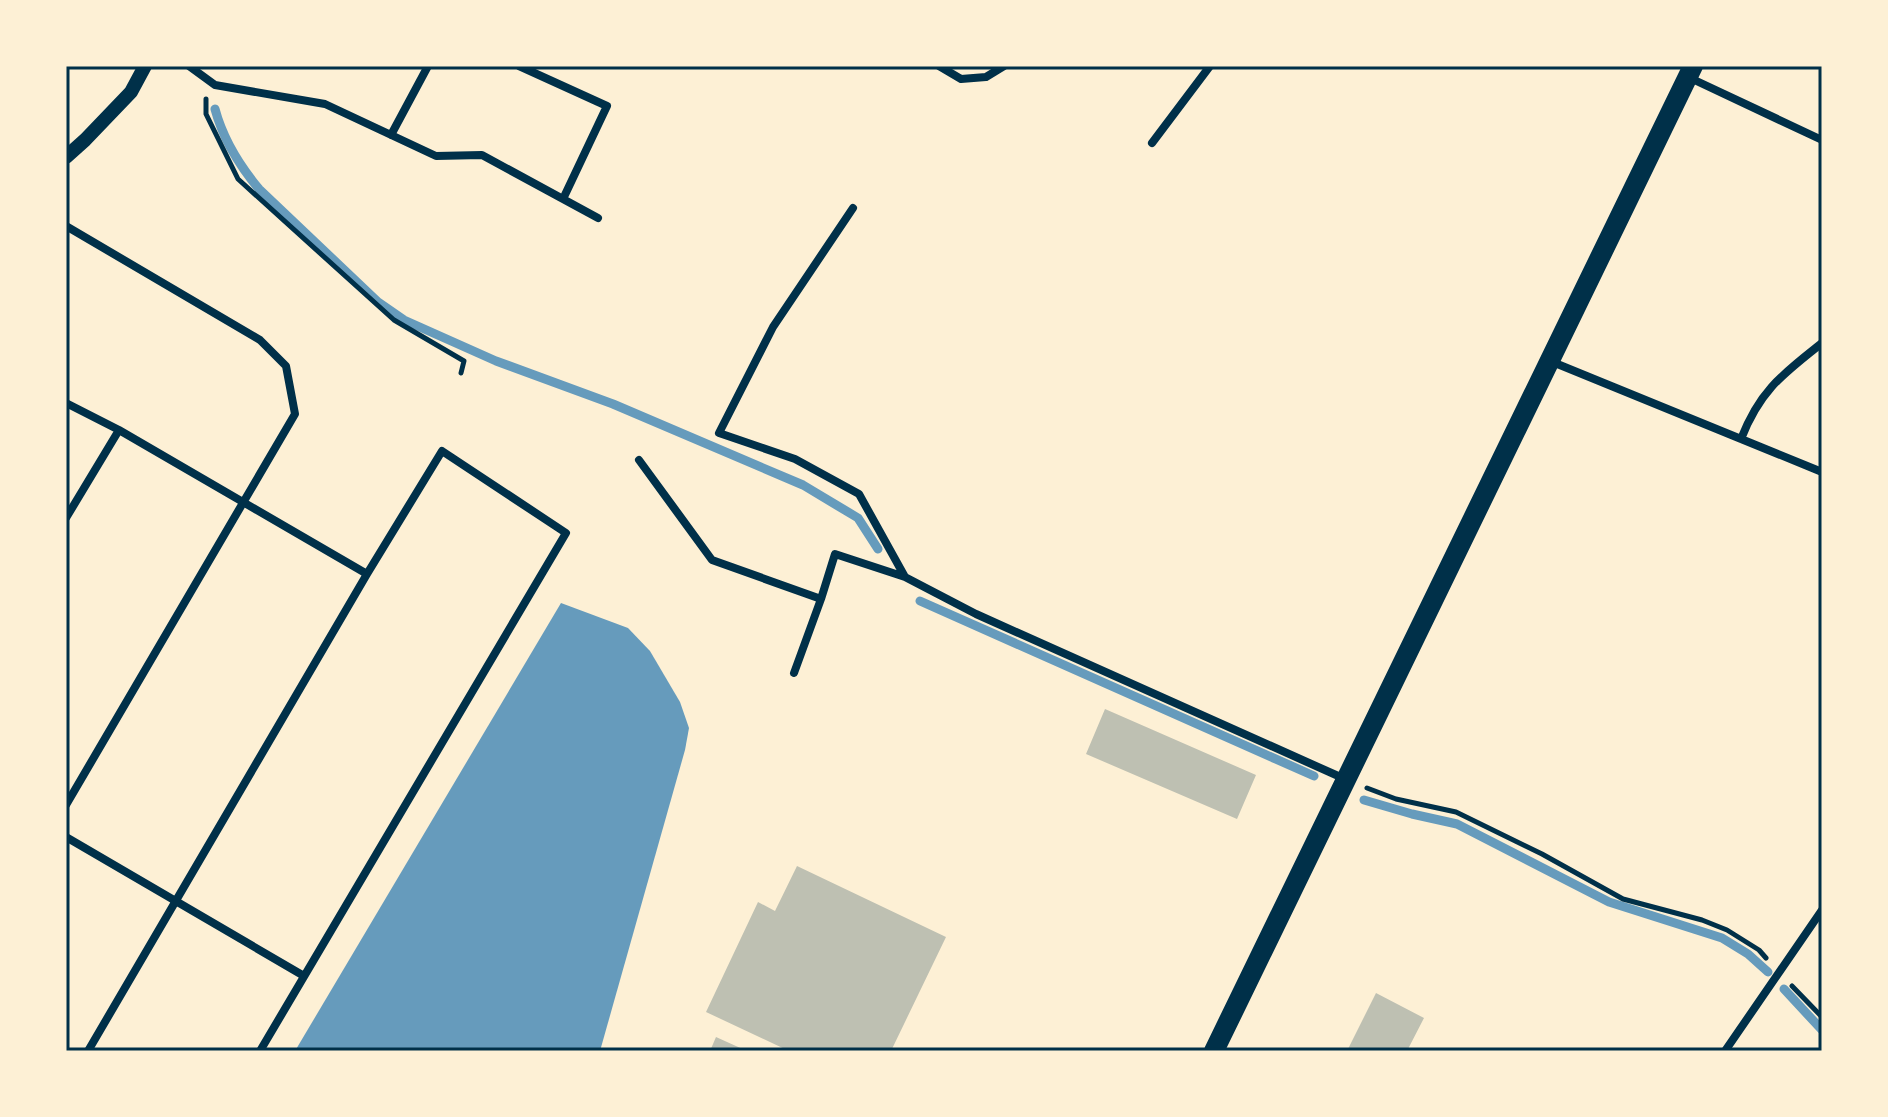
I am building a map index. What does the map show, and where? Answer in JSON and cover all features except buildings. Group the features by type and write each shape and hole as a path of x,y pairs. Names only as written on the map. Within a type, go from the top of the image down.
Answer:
{"main road":[{"path":"1214,1051 1690,72"}],"street":[{"path":"66,157 131,92 145,66"},
{"path":"189,66 215,85 325,104 436,156 482,155 598,218"},
{"path":"391,135 428,66"},
{"path":"519,66 607,106 563,199"},
{"path":"939,66 961,79 986,77 1004,66"},
{"path":"1152,143 1210,66"},
{"path":"1690,72 1822,140"},
{"path":"853,208 773,327 719,433 795,459 859,494 905,577"},
{"path":"66,226 260,340 286,366 295,414 66,805"},
{"path":"1741,439 1760,400 1777,378 1822,343"},
{"path":"1550,360 1822,472"},
{"path":"66,403 119,430 367,574"},
{"path":"66,518 119,430"},
{"path":"88,1051 442,451 566,533 260,1051"},
{"path":"639,460 712,560 821,599"},
{"path":"794,673 835,554 905,577 976,614 1346,780"},
{"path":"66,837 304,976"},
{"path":"1725,1051 1822,910"}],"path":[{"path":"215,85 206,96 206,114 238,179 394,320 464,361 461,373"},
{"path":"1346,780 1396,799 1456,812 1542,854 1623,899 1702,920 1727,930 1759,950 1822,1017"}],"water":[{"path":"561,603 628,628 650,651 680,702 689,728 600,1051 295,1051"}],"waterway":[{"path":"215,109 232,151 259,189 378,302 404,320 496,361 613,404 803,485 858,518 878,549"},
{"path":"920,601 1314,776"},
{"path":"1364,800 1457,824 1609,902 1722,938 1748,954 1768,972"},
{"path":"1784,989 1822,1030"}]}
